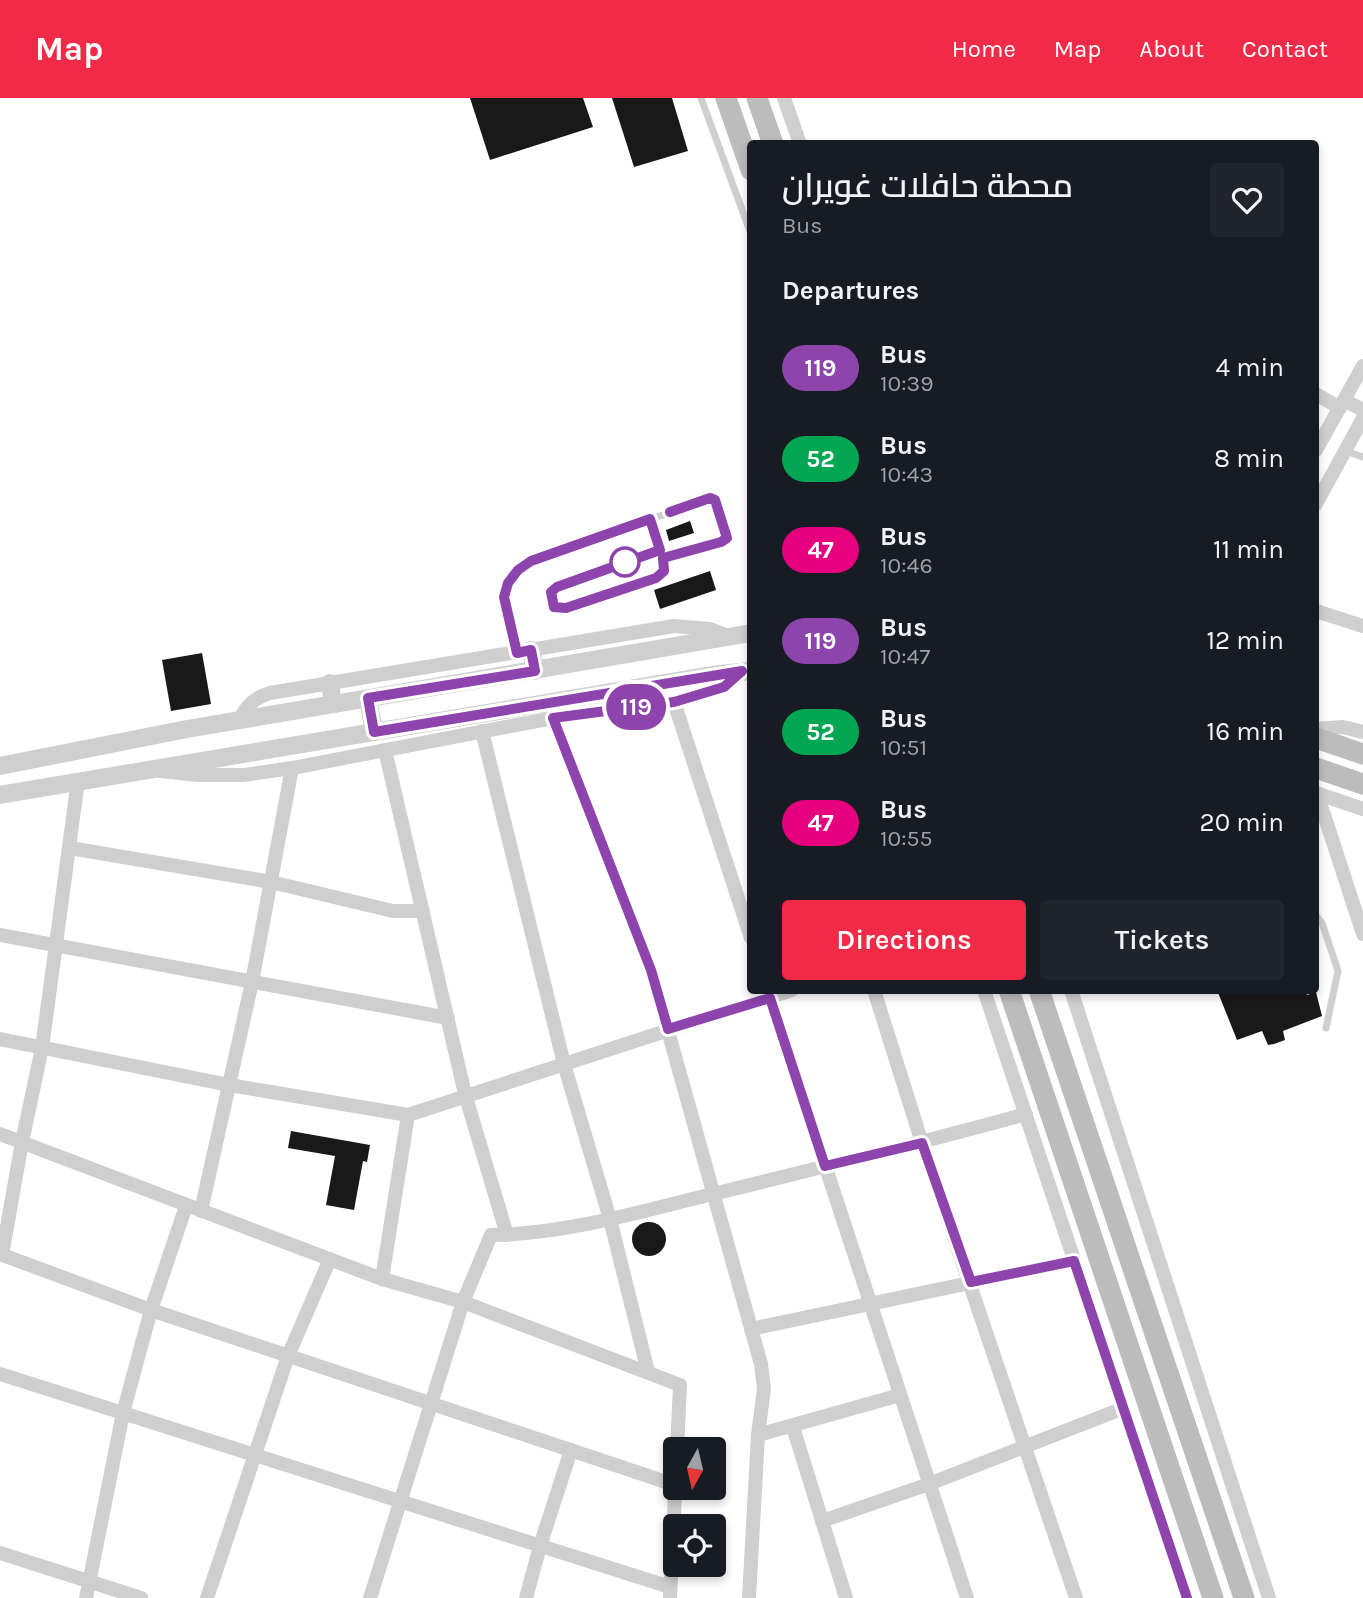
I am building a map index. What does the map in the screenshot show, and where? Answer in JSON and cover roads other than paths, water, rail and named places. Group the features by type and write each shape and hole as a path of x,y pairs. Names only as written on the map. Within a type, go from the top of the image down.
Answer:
{"main road":[{"path":"726,98 747,158"},
{"path":"757,98 772,140"},
{"path":"1319,739 1363,754"},
{"path":"1319,769 1363,784"},
{"path":"1010,994 1213,1598"},
{"path":"1040,994 1244,1598"}],"street":[{"path":"785,98 799,140"},
{"path":"1319,445 1363,366"},
{"path":"1319,395 1363,410"},
{"path":"1319,499 1363,418"},
{"path":"1319,612 1363,626"},
{"path":"239,720 248,704 258,697 674,626 710,629 732,638"},
{"path":"0,766 239,720 747,635"},
{"path":"524,651 535,671"},
{"path":"146,769 221,776 292,768 553,718 674,702 724,687 746,671"},
{"path":"0,783 0,795 746,671"},
{"path":"330,684 333,704"},
{"path":"368,698 374,732"},
{"path":"674,702 747,926"},
{"path":"553,718 651,970 761,1364 764,1389 758,1435 749,1598"},
{"path":"1319,729 1343,727 1363,732"},
{"path":"482,731 564,1065 610,1219 648,1372"},
{"path":"385,750 466,1094 507,1235"},
{"path":"201,1211 252,982 292,768"},
{"path":"78,780 42,1048 1,1254 150,1310 663,1481"},
{"path":"1319,794 1363,809"},
{"path":"1319,799 1363,934"},
{"path":"70,848 271,882 393,911 423,911"},
{"path":"0,935 447,1018"},
{"path":"0,1039 229,1085 408,1115 466,1094 564,1065 769,994 967,1598"},
{"path":"875,994 922,1143 1076,1598"},
{"path":"985,994 1187,1598"},
{"path":"1072,994 1269,1598"},
{"path":"370,1598 463,1302 491,1235 531,1233 610,1219 922,1143 1026,1114"},
{"path":"382,1279 408,1115"},
{"path":"0,1134 382,1279 463,1302 680,1385 678,1437"},
{"path":"86,1598 123,1413 150,1310 186,1206"},
{"path":"206,1598 288,1356 330,1259"},
{"path":"751,1329 1074,1261"},
{"path":"0,1374 540,1546 670,1592 674,1500"},
{"path":"758,1435 900,1395"},
{"path":"822,1521 929,1484 1124,1408"},
{"path":"793,1427 846,1598"},
{"path":"526,1598 571,1450"},
{"path":"0,1553 141,1598"}],"lane":[{"path":"701,98 747,223"},
{"path":"1345,451 1363,457"},
{"path":"524,651 504,597 508,583 518,570 531,561 710,498 715,500 727,534 724,541 663,558"},
{"path":"650,519 663,558 664,571 656,578 566,608 554,607 551,592 557,587 660,550"},
{"path":"1319,919 1338,971 1326,1028"}]}
